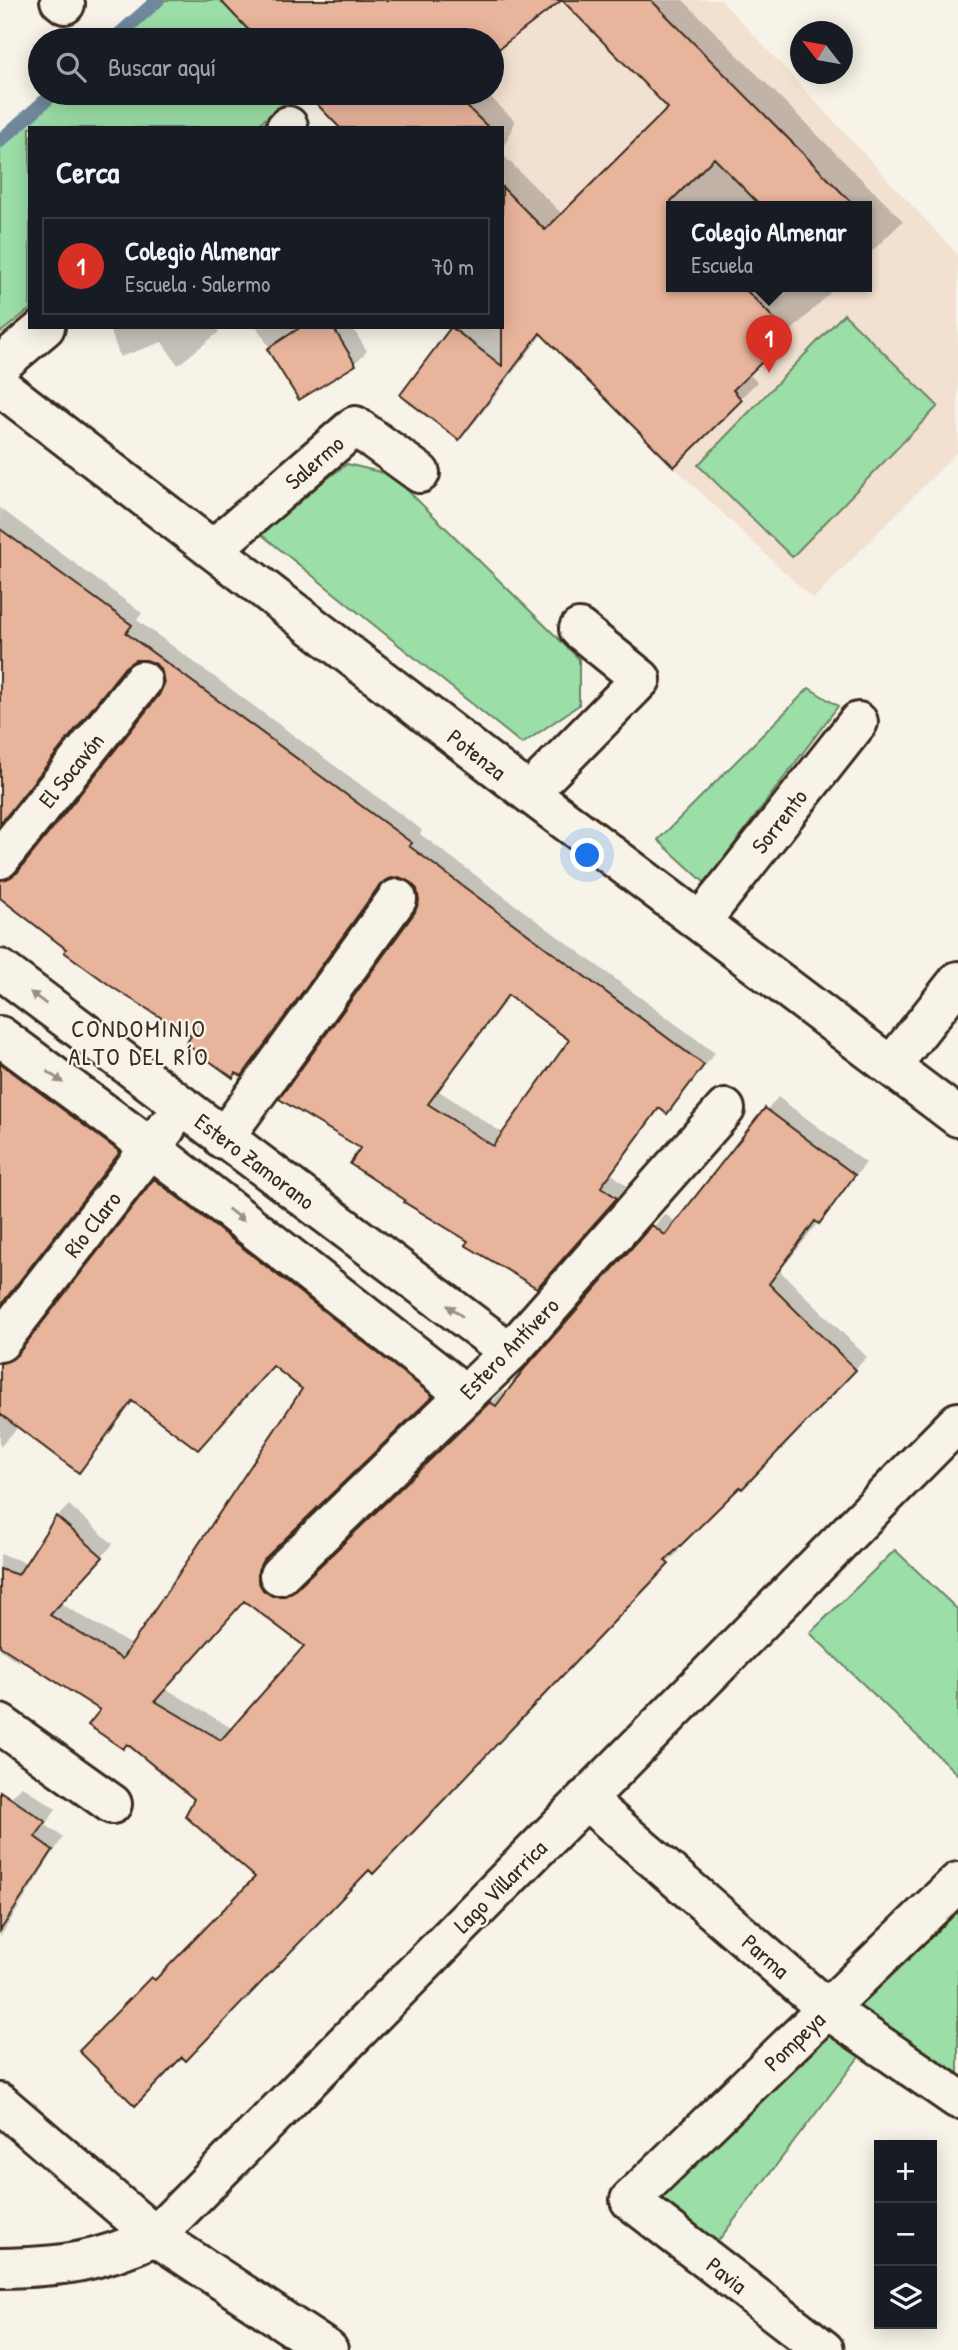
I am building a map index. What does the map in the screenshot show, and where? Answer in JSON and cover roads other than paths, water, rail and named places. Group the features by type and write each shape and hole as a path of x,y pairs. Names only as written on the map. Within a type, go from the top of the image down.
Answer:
{"street":[{"path":"0,365 43,329"},
{"name":"Potenza","path":"0,386 528,793 958,1117"},
{"name":"Salermo","path":"213,549 355,426 420,472"},
{"path":"528,793 641,679 579,629"},
{"name":"El Socavón","path":"0,859 142,681"},
{"name":"Sorrento","path":"701,921 858,722"},
{"path":"223,1139 397,899"},
{"name":"Estero Zamorano","path":"0,970 510,1352"},
{"path":"891,1066 958,981"},
{"path":"0,1037 151,1148 466,1394"},
{"name":"Río Claro","path":"0,1342 182,1105"},
{"name":"Estero Antívero","path":"279,1575 510,1352 725,1109"},
{"name":"Lago Villarrica","path":"0,2268 60,2267 114,2255 155,2236 958,1422"},
{"path":"0,1724 113,1804"},
{"name":"Parma","path":"585,1799 827,2009 958,2099"},
{"name":"Pompeya","path":"630,2200 958,1882"},
{"path":"0,2103 155,2236 328,2350"},
{"name":"Pavia","path":"630,2200 824,2350"}],"waterway":[{"path":"126,28 158,0"},
{"path":"0,141 40,105"}],"place":[{"name":"Colegio Almenar","path":"769,373"}],"district":[{"name":"CONDOMINIO ALTO DEL RÍO","path":"139,1042"}]}
